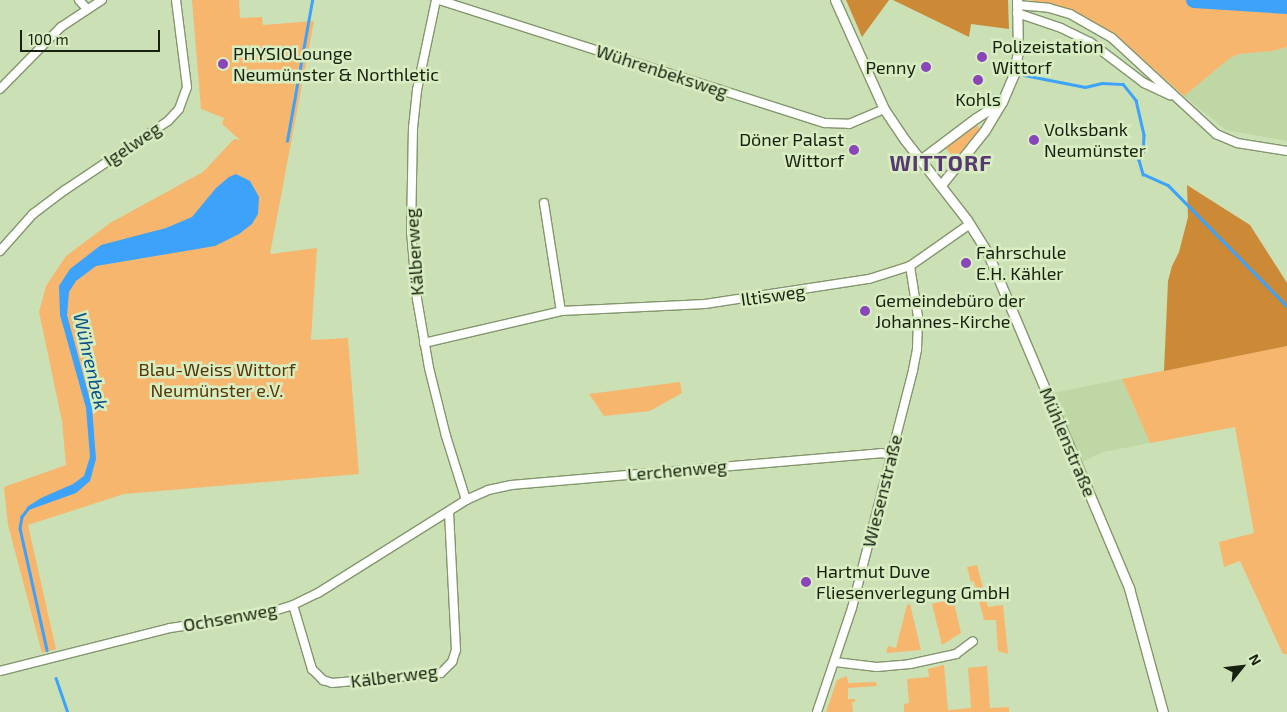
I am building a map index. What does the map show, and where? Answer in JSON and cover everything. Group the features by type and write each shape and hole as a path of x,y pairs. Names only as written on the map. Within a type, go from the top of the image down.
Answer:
{"street":[{"path":"80,0 87,9"},
{"path":"0,89 47,40 87,9 102,0"},
{"name":"Igelweg","path":"0,251 13,234 33,214 65,190 168,121 180,109 187,87 176,0"},
{"name":"Wührenbeksweg","path":"437,0 825,123 849,124 884,109"},
{"name":"Kälberweg","path":"437,0 418,90 412,144 411,231 414,279 424,343 446,436 466,500"},
{"name":"Mühlenstraße","path":"835,0 884,109 920,160 970,224 998,277 1129,588 1163,712"},
{"path":"1017,6 1090,42 1144,83 1173,97"},
{"path":"1017,6 1049,8 1070,14 1112,38 1164,85 1173,97 1216,134 1237,142 1287,151"},
{"path":"941,186 985,130 1002,102 1014,74 1018,52 1017,6"},
{"path":"0,75 6,82"},
{"path":"920,160 976,118 1002,102"},
{"path":"544,203 561,311"},
{"name":"Iltisweg","path":"424,343 561,311 722,302 870,279 910,266 970,224"},
{"name":"Wiesenstraße","path":"817,712 852,608 892,456 917,348 918,317 910,266"},
{"name":"Lerchenweg","path":"466,500 488,490 511,485 871,454 892,456"},
{"name":"Ochsenweg","path":"0,671 170,628 264,614 293,605 318,593 466,500"},
{"name":"Kälberweg","path":"293,605 312,669 323,680 332,683 442,673 452,662 456,650 449,512"},
{"path":"835,662 878,667 910,664 951,656 973,641"}],"shaded area":[{"path":"846,0 889,0 862,37"},
{"path":"893,0 1008,0 1009,29 971,24 969,37"},
{"path":"1287,47 1287,141 1226,130 1184,96 1230,58 1239,54 1273,51"},
{"path":"1187,185 1250,225 1287,283 1287,346 1164,371 1168,281 1172,266 1179,252 1188,217"},
{"path":"1122,379 1150,443 1103,452 1078,464 1048,394"}],"green space":[{"name":"Blau-Weiss Wittorf Neumünster e.V.","path":"192,0 239,0 240,18 262,17 263,25 314,21 270,254 317,248 311,340 348,338 359,474 124,494 28,525 56,649 42,653 8,525 4,487 66,465 62,421 39,312 46,286 66,256 110,223 203,172 234,139 240,140 222,124 224,118 201,109"},
{"path":"1027,0 1287,0 1287,47 1273,51 1239,54 1230,58 1184,96 1116,35 1079,14 1056,5"},
{"path":"975,126 978,126 979,130 955,159 945,147"},
{"path":"1287,346 1287,654 1283,654 1240,561 1224,567 1219,542 1254,533 1235,427 1150,443 1122,379"},
{"path":"680,382 682,393 650,411 604,416 589,394"},
{"path":"977,565 988,607 1003,605 1008,654 998,651 996,620 984,620 974,581 971,582 967,567"},
{"path":"953,598 961,633 942,645 932,604"},
{"path":"910,604 921,650 886,653 888,646 896,648 907,605"},
{"path":"944,665 948,710 971,708 968,668 987,666 990,708 1009,707 1009,712 904,712 904,704 909,703 907,679 929,677 928,669"},
{"path":"847,676 848,683 876,682 877,686 848,688 848,699 855,699 855,702 852,702 853,712 826,712 837,680"}],"water":[{"path":"236,174 250,181 259,197 258,214 252,224 239,234 215,246 96,266 76,281 69,292 67,315 92,407 96,459 90,481 76,493 26,511 27,507 41,498 73,484 84,476 90,457 86,408 60,315 59,286 70,269 101,245 166,228 192,217 216,188 229,177"}],"waterway":[{"name":"Wührenbek","path":"287,141 312,0"},
{"path":"1194,0 1287,6"},
{"path":"1024,75 1085,87 1102,83 1123,84 1136,100 1144,135 1143,152 1139,160 1143,174 1168,185 1287,306"},
{"name":"Wührenbek","path":"28,509 22,517 20,528 47,650"},
{"name":"Wührenbek","path":"56,678 68,712"}],"place":[{"name":"Polizeistation Wittorf","path":"982,57"},
{"name":"PHYSIOLounge Neumünster & Northletic","path":"223,64"},
{"name":"Penny","path":"926,67"},
{"name":"Kohls","path":"978,80"},
{"name":"Volksbank Neumünster","path":"1034,140"},
{"name":"Döner Palast Wittorf","path":"854,150"},
{"name":"Fahrschule E.H. Kähler","path":"966,263"},
{"name":"Gemeindebüro der Johannes-Kirche","path":"865,311"},
{"name":"Hartmut Duve Fliesenverlegung GmbH","path":"806,582"}],"district":[{"name":"WITTORF","path":"941,163"}]}
